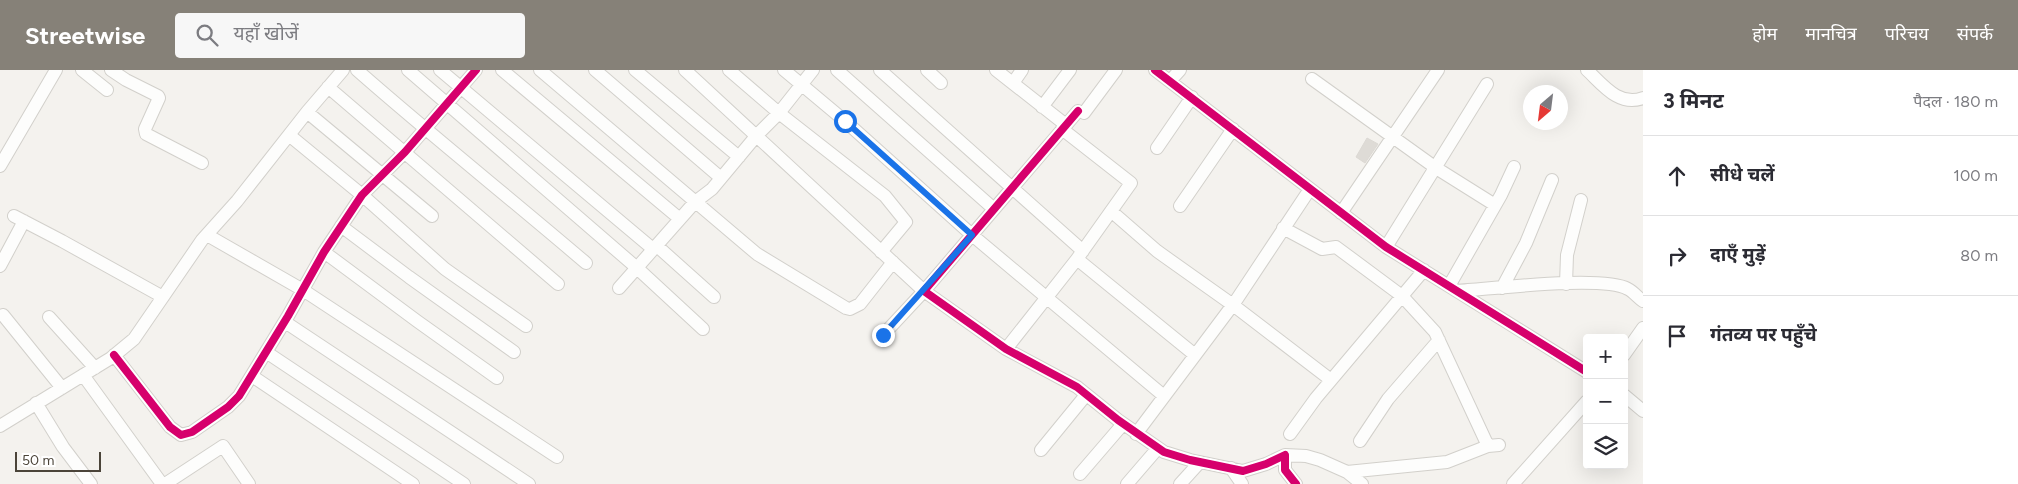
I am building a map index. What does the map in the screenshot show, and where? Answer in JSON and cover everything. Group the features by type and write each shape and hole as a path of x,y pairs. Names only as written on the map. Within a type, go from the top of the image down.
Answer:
{"street":[{"path":"0,166 56,70"},
{"path":"82,70 107,90"},
{"path":"111,70 158,96 159,98 144,130 146,134 202,163"},
{"path":"0,426 114,356 138,335 185,263 206,235 237,201 288,135 343,70"},
{"path":"357,70 424,130 470,165 586,263"},
{"path":"408,70 637,268 704,329"},
{"path":"440,70 714,297"},
{"path":"114,356 170,427 181,435 192,432 228,407 252,376 324,252 362,195 405,152 476,70"},
{"path":"502,70 680,219"},
{"path":"540,70 757,254 846,308 850,309 860,304 893,262"},
{"path":"596,70 721,178"},
{"path":"635,70 739,157"},
{"path":"685,70 924,291 1006,349 1077,388 1136,434 1158,448 1177,457 1244,471 1256,468 1285,454 1306,456 1347,472 1362,484"},
{"path":"730,70 779,113 885,196 899,212 906,222 881,252"},
{"path":"784,70 972,235 1164,396"},
{"path":"618,288 695,202 712,189 779,113 800,84 813,70"},
{"path":"837,70 994,209"},
{"path":"880,70 1012,188 1080,255 1195,355"},
{"path":"926,70 941,83"},
{"path":"996,70 1131,183 1048,298 1006,349"},
{"path":"1012,83 1022,70"},
{"path":"1042,107 1070,70"},
{"path":"883,335 924,291 1064,127 1081,112 1116,70"},
{"path":"1155,70 1386,247 1583,370"},
{"path":"1170,81 1180,70"},
{"path":"1341,213 1438,70"},
{"path":"1587,70 1618,98 1630,101 1643,98"},
{"path":"1312,79 1436,168 1495,205"},
{"path":"1386,247 1487,84"},
{"path":"328,87 558,284"},
{"path":"1157,148 1192,97"},
{"path":"307,112 432,216"},
{"path":"1180,206 1232,129"},
{"path":"288,135 362,195 438,264 526,326"},
{"path":"1453,289 1514,167"},
{"path":"1502,288 1526,243 1552,180"},
{"path":"1136,434 1233,305 1310,189"},
{"path":"1566,284 1567,255 1581,200"},
{"path":"1111,211 1157,251 1233,305 1331,380"},
{"path":"0,266 19,219 163,297"},
{"path":"341,226 408,277 514,352"},
{"path":"1283,228 1322,249 1336,247 1402,296 1435,332 1494,446 1447,462 1347,472"},
{"path":"206,235 303,290 557,457"},
{"path":"324,252 497,378"},
{"path":"1290,434 1331,380 1424,270"},
{"path":"1453,289 1603,284 1629,289 1643,302"},
{"path":"3,315 62,388"},
{"path":"49,317 89,372 163,484 223,446 249,484"},
{"path":"285,322 529,484"},
{"path":"1628,349 1643,328"},
{"path":"1360,441 1388,399 1439,340"},
{"path":"266,352 464,484"},
{"path":"252,376 413,484"},
{"path":"1041,450 1086,395"},
{"path":"1628,398 1643,411"},
{"path":"36,403 63,447 91,484"},
{"path":"1513,484 1583,405"},
{"path":"1080,474 1123,424"},
{"path":"1127,484 1158,448"},
{"path":"1285,454 1285,470 1296,484"},
{"path":"1180,484 1200,462"},
{"path":"1231,468 1239,483"}],"building":[{"path":"1367,138 1378,144 1365,163 1356,157"}],"cycle path":[{"path":"114,355 170,427 181,435 192,432 228,407 239,396 288,316 324,252 362,195 405,152 476,70"},
{"path":"1155,70 1386,247 1583,370"},
{"path":"1078,111 924,291 1006,349 1077,387 1118,420 1164,452 1190,460 1243,471 1266,464 1285,455 1285,470 1296,484"}],"route":[{"path":"845,121 972,235 883,335"}]}
